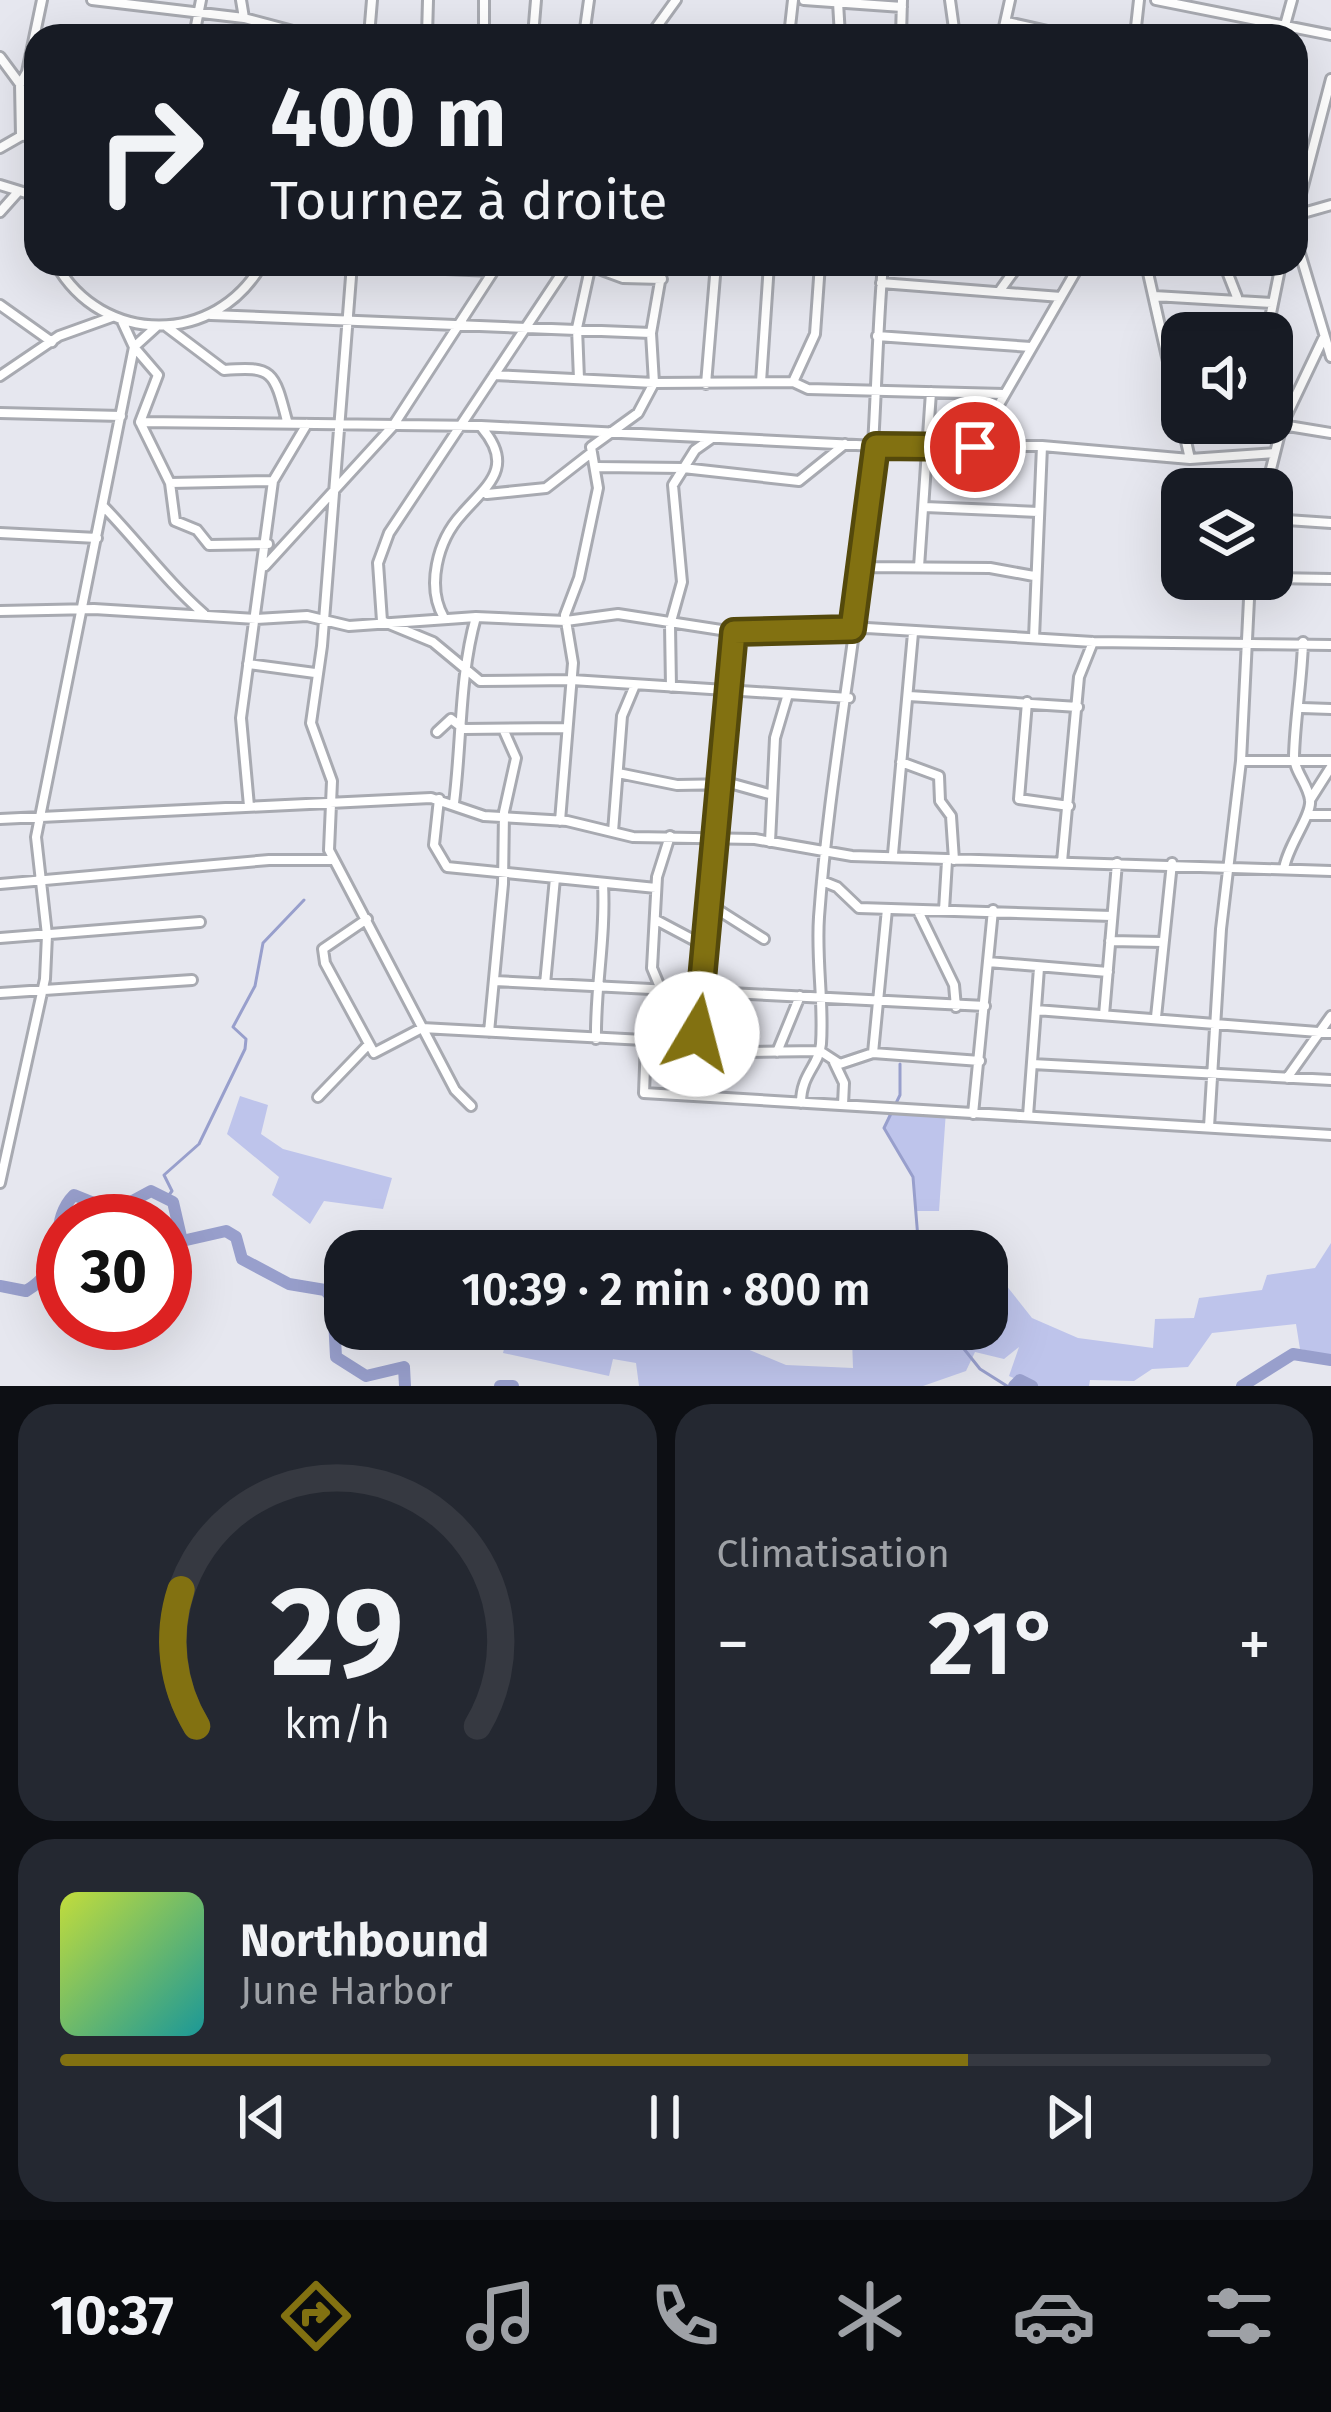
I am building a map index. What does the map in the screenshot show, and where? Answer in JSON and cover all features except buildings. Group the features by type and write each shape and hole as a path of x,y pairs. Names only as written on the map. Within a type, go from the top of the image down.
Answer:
{"street":[{"path":"92,0 150,4 267,24"},
{"path":"196,24 201,0"},
{"path":"241,0 244,18"},
{"path":"804,0 902,3"},
{"path":"1010,0 1007,22 1016,24"},
{"path":"1157,0 1212,4 1285,24 1292,0"},
{"path":"0,57 20,84"},
{"path":"21,136 20,84 24,77"},
{"path":"1308,162 1331,79"},
{"path":"0,148 24,136"},
{"path":"1308,140 1313,141"},
{"path":"0,185 24,194"},
{"path":"0,212 17,193"},
{"path":"66,276 83,298 112,317 156,327 211,315 651,333"},
{"path":"211,315 238,296 253,276"},
{"path":"351,276 310,723 332,781 327,842 455,1090 471,1106"},
{"path":"264,568 332,499 392,426 489,276"},
{"path":"382,621 382,548 560,276"},
{"path":"579,379 577,328 587,276"},
{"path":"617,276 662,279"},
{"path":"444,618 434,602 434,572 457,519 487,494 546,488 591,453 605,434 638,412 654,383 651,333 662,276"},
{"path":"706,384 715,276"},
{"path":"760,383 768,276"},
{"path":"793,382 815,334 819,276"},
{"path":"801,1102 804,1073 820,1051 816,996 822,881 830,782 848,698 852,629 876,446 882,276"},
{"path":"1000,290 1010,276"},
{"path":"975,447 1073,276"},
{"path":"1149,276 1161,329"},
{"path":"1229,276 1237,297"},
{"path":"1270,312 1278,276"},
{"path":"1306,276 1331,357"},
{"path":"881,283 1061,297"},
{"path":"1154,296 1237,297 1272,303"},
{"path":"0,304 52,342"},
{"path":"0,376 52,342 112,317"},
{"path":"122,321 134,347 158,375 140,422 170,483 175,521 197,530 205,543 268,544"},
{"path":"0,1183 44,988 47,935 40,884 40,820 134,347 156,327"},
{"path":"167,327 224,370 255,366 265,371 287,421"},
{"path":"877,336 1030,347"},
{"path":"1293,402 1323,339"},
{"path":"494,375 654,383 793,382 808,389 1004,394"},
{"path":"919,567 932,392"},
{"path":"0,413 121,416"},
{"path":"140,422 481,426 876,446 1042,446 1190,459 1274,453"},
{"path":"249,806 241,718 273,481 308,423"},
{"path":"481,426 496,454 487,494"},
{"path":"1293,427 1331,433"},
{"path":"671,687 670,625 681,592 672,500 683,468 695,450 713,437"},
{"path":"598,467 683,468 799,481 845,444"},
{"path":"1187,444 1190,459"},
{"path":"1271,468 1277,444"},
{"path":"1034,638 1042,446"},
{"path":"560,821 572,680 566,621 584,556 598,467 591,453"},
{"path":"170,483 273,481"},
{"path":"103,506 140,542 166,581 205,615"},
{"path":"925,507 1039,512"},
{"path":"1293,521 1331,524"},
{"path":"0,533 97,538"},
{"path":"863,567 990,568 1035,576"},
{"path":"1293,578 1331,579"},
{"path":"1209,1127 1214,1024 1241,761 1250,600"},
{"path":"0,611 83,610 256,620 288,615 350,626 476,617 566,621 618,614 734,632 852,629 1094,643 1197,645 1249,640 1331,645"},
{"path":"454,803 464,729 464,671 476,617"},
{"path":"382,621 433,642 464,671 487,682 572,680 848,698"},
{"path":"700,1043 696,1010 704,994 713,840 734,632"},
{"path":"893,854 913,632"},
{"path":"1303,642 1302,708 1293,760 1310,800"},
{"path":"1062,862 1079,677 1094,643"},
{"path":"248,664 315,673"},
{"path":"614,832 622,716 635,685"},
{"path":"770,842 775,738 788,694"},
{"path":"909,696 1078,707"},
{"path":"1027,702 1019,799 1070,806"},
{"path":"1302,708 1331,710"},
{"path":"437,732 451,719 464,729 567,728"},
{"path":"489,1032 503,819 516,758 504,730"},
{"path":"1241,761 1331,764 1287,846 1284,869"},
{"path":"901,763 939,776 940,801 952,816 944,910"},
{"path":"619,773 677,785 722,784 769,794"},
{"path":"0,819 439,799 503,819 560,821 614,832 770,842 826,851 950,861 1172,863 1331,871"},
{"path":"439,799 434,844 443,864 656,888"},
{"path":"1307,815 1331,815"},
{"path":"670,836 656,888 652,976 661,989 664,1008 646,1042 644,1093 1331,1135"},
{"path":"0,884 269,860 334,860"},
{"path":"1104,1015 1117,863"},
{"path":"1156,1018 1172,863"},
{"path":"545,984 555,878"},
{"path":"822,881 860,908 1112,916"},
{"path":"596,1039 594,985 606,940 603,884"},
{"path":"712,906 764,939"},
{"path":"873,1053 887,909"},
{"path":"917,910 932,930 954,985 956,1006"},
{"path":"973,1114 993,910"},
{"path":"367,919 323,949 325,963 374,1053 422,1028 700,1043 735,1051 820,1051 843,1063 873,1053 980,1061"},
{"path":"655,919 707,947"},
{"path":"0,938 200,922"},
{"path":"1110,940 1162,942"},
{"path":"988,962 1108,971"},
{"path":"1028,1116 1040,968"},
{"path":"0,993 192,980"},
{"path":"495,981 985,1006"},
{"path":"777,1052 800,995"},
{"path":"1036,1010 1331,1034"},
{"path":"1287,1078 1331,1016"},
{"path":"318,1097 369,1044"},
{"path":"834,1060 844,1083 843,1105"},
{"path":"1032,1064 1331,1080"}],"shaded area":[{"path":"240,1096 268,1105 261,1134 283,1149 392,1178 383,1209 324,1201 310,1224 272,1195 279,1177 227,1134"},
{"path":"891,1108 946,1111 939,1211 915,1211 913,1177 884,1128"},
{"path":"1331,1243 1331,1356 1300,1349 1296,1324 1212,1333 1188,1367 1152,1369 1134,1381 1090,1380 1089,1386 1032,1386 1009,1376 1019,1347 1004,1359 975,1352 966,1371 923,1386 639,1386 636,1363 613,1359 609,1376 503,1353 750,1350 786,1365 853,1368 852,1350 1008,1350 1008,1288 1032,1318 1078,1338 1153,1348 1155,1319 1194,1318 1199,1298 1262,1290 1267,1275 1315,1268"}],"waterway":[{"path":"170,1194 164,1175 199,1144 245,1049 246,1039 233,1027 255,986 263,943 304,900"},
{"path":"900,1064 900,1095 884,1128 913,1177 917,1230"},
{"path":"0,1286 26,1291 49,1269 65,1206 74,1195 114,1211 151,1191 173,1202 182,1241 226,1231 236,1237 242,1259 289,1284 325,1290 333,1299 336,1357 366,1376 404,1367 405,1386"},
{"path":"965,1350 980,1369 1007,1386"},
{"path":"1242,1386 1293,1354 1331,1360"},
{"path":"1014,1386 1020,1380 1032,1386"},
{"path":"500,1386 513,1386"}],"route":[{"path":"697,1034 696,1010 704,994 712,914 713,840 734,632 852,629 876,446 975,447"}]}
